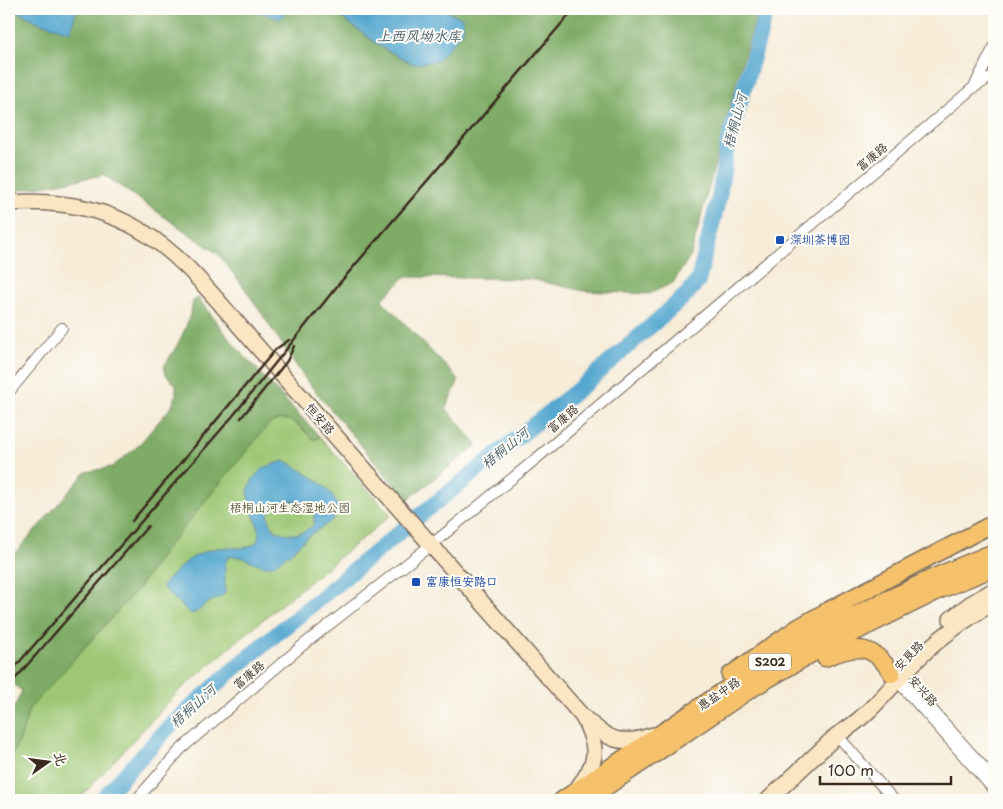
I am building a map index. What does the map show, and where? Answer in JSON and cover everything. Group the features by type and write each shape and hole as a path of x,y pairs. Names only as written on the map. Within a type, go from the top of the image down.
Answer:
{"main road":[{"path":"677,722 738,668 797,628 994,523"},
{"name":"惠盐中路","path":"581,796 662,732 745,676 840,622 934,577 994,552"},
{"name":"惠盐中路","path":"562,800 581,796 751,689 815,652 940,590 994,568"},
{"path":"751,689 843,650 852,648 864,649 876,655 897,677"}],"street":[{"name":"富康路","path":"136,800 181,749 303,645 543,453 974,87 994,47"},
{"path":"974,87 994,75"},
{"name":"恒安路","path":"9,203 38,201 72,204 113,217 142,231 166,247 202,283 430,545 584,717"},
{"path":"9,392 62,328"},
{"name":"安良路","path":"897,677 918,646 970,604 994,590"},
{"name":"安良路","path":"768,800 837,735 842,723 958,625 994,602"},
{"name":"安兴路","path":"897,677 994,779"},
{"name":"安兴路","path":"897,677 994,790"},
{"path":"584,717 600,732 627,742 637,741 662,732"},
{"path":"581,796 595,756 592,735 584,717"},
{"path":"837,735 894,800"}],"green space":[{"path":"9,9 13,9 38,22 70,31 77,9 252,9 279,19 290,9 330,9 384,49 414,64 449,11 441,9 759,9 740,69 691,255 673,283 649,294 584,291 530,279 405,277 382,300 459,380 446,408 477,445 407,500 306,380 245,289 218,254 104,175 9,192"},
{"path":"198,298 236,347 319,436 317,439 313,439 298,425 287,420 275,421 268,425 164,551 140,586 29,709 20,740 9,761 9,718 22,691 9,681 9,560 86,472 112,467 137,447 172,406 176,395 176,385 166,375 164,366 182,335 193,301"},
{"name":"梧桐山河生态湿地公园","path":"287,418 313,439 317,439 319,436 391,515 179,691 78,800 9,800 9,761 20,740 29,709 140,586 164,551 268,425 275,420"}],"water":[{"path":"13,9 77,9 70,32 38,22"},
{"path":"252,9 290,9 279,19"},
{"name":"上西风坳水库","path":"330,9 441,9 463,18 463,31 437,61 414,64 384,49"},
{"path":"284,461 313,478 328,490 337,505 338,514 329,523 310,535 273,565 266,566 239,557 228,557 225,564 225,593 191,614 162,587 180,567 202,553 219,548 249,547 257,542 258,527 248,498 252,481 265,468","holes":["291,501 306,504 314,514 314,524 310,528 296,534 275,530 269,518 270,510 273,507"]}],"waterway":[{"name":"梧桐山河","path":"101,800 168,728 234,669 418,517 585,384 686,295 698,281 719,197 727,147 767,9"}],"railway":[{"path":"9,674 232,417 338,285 574,9"},
{"path":"132,521 276,349 289,340"},
{"path":"241,418 287,361 294,346"},
{"path":"9,686 148,526"}],"place":[{"name":"深圳茶博园","path":"780,240"},
{"name":"富康恒安路口","path":"416,582"}]}
